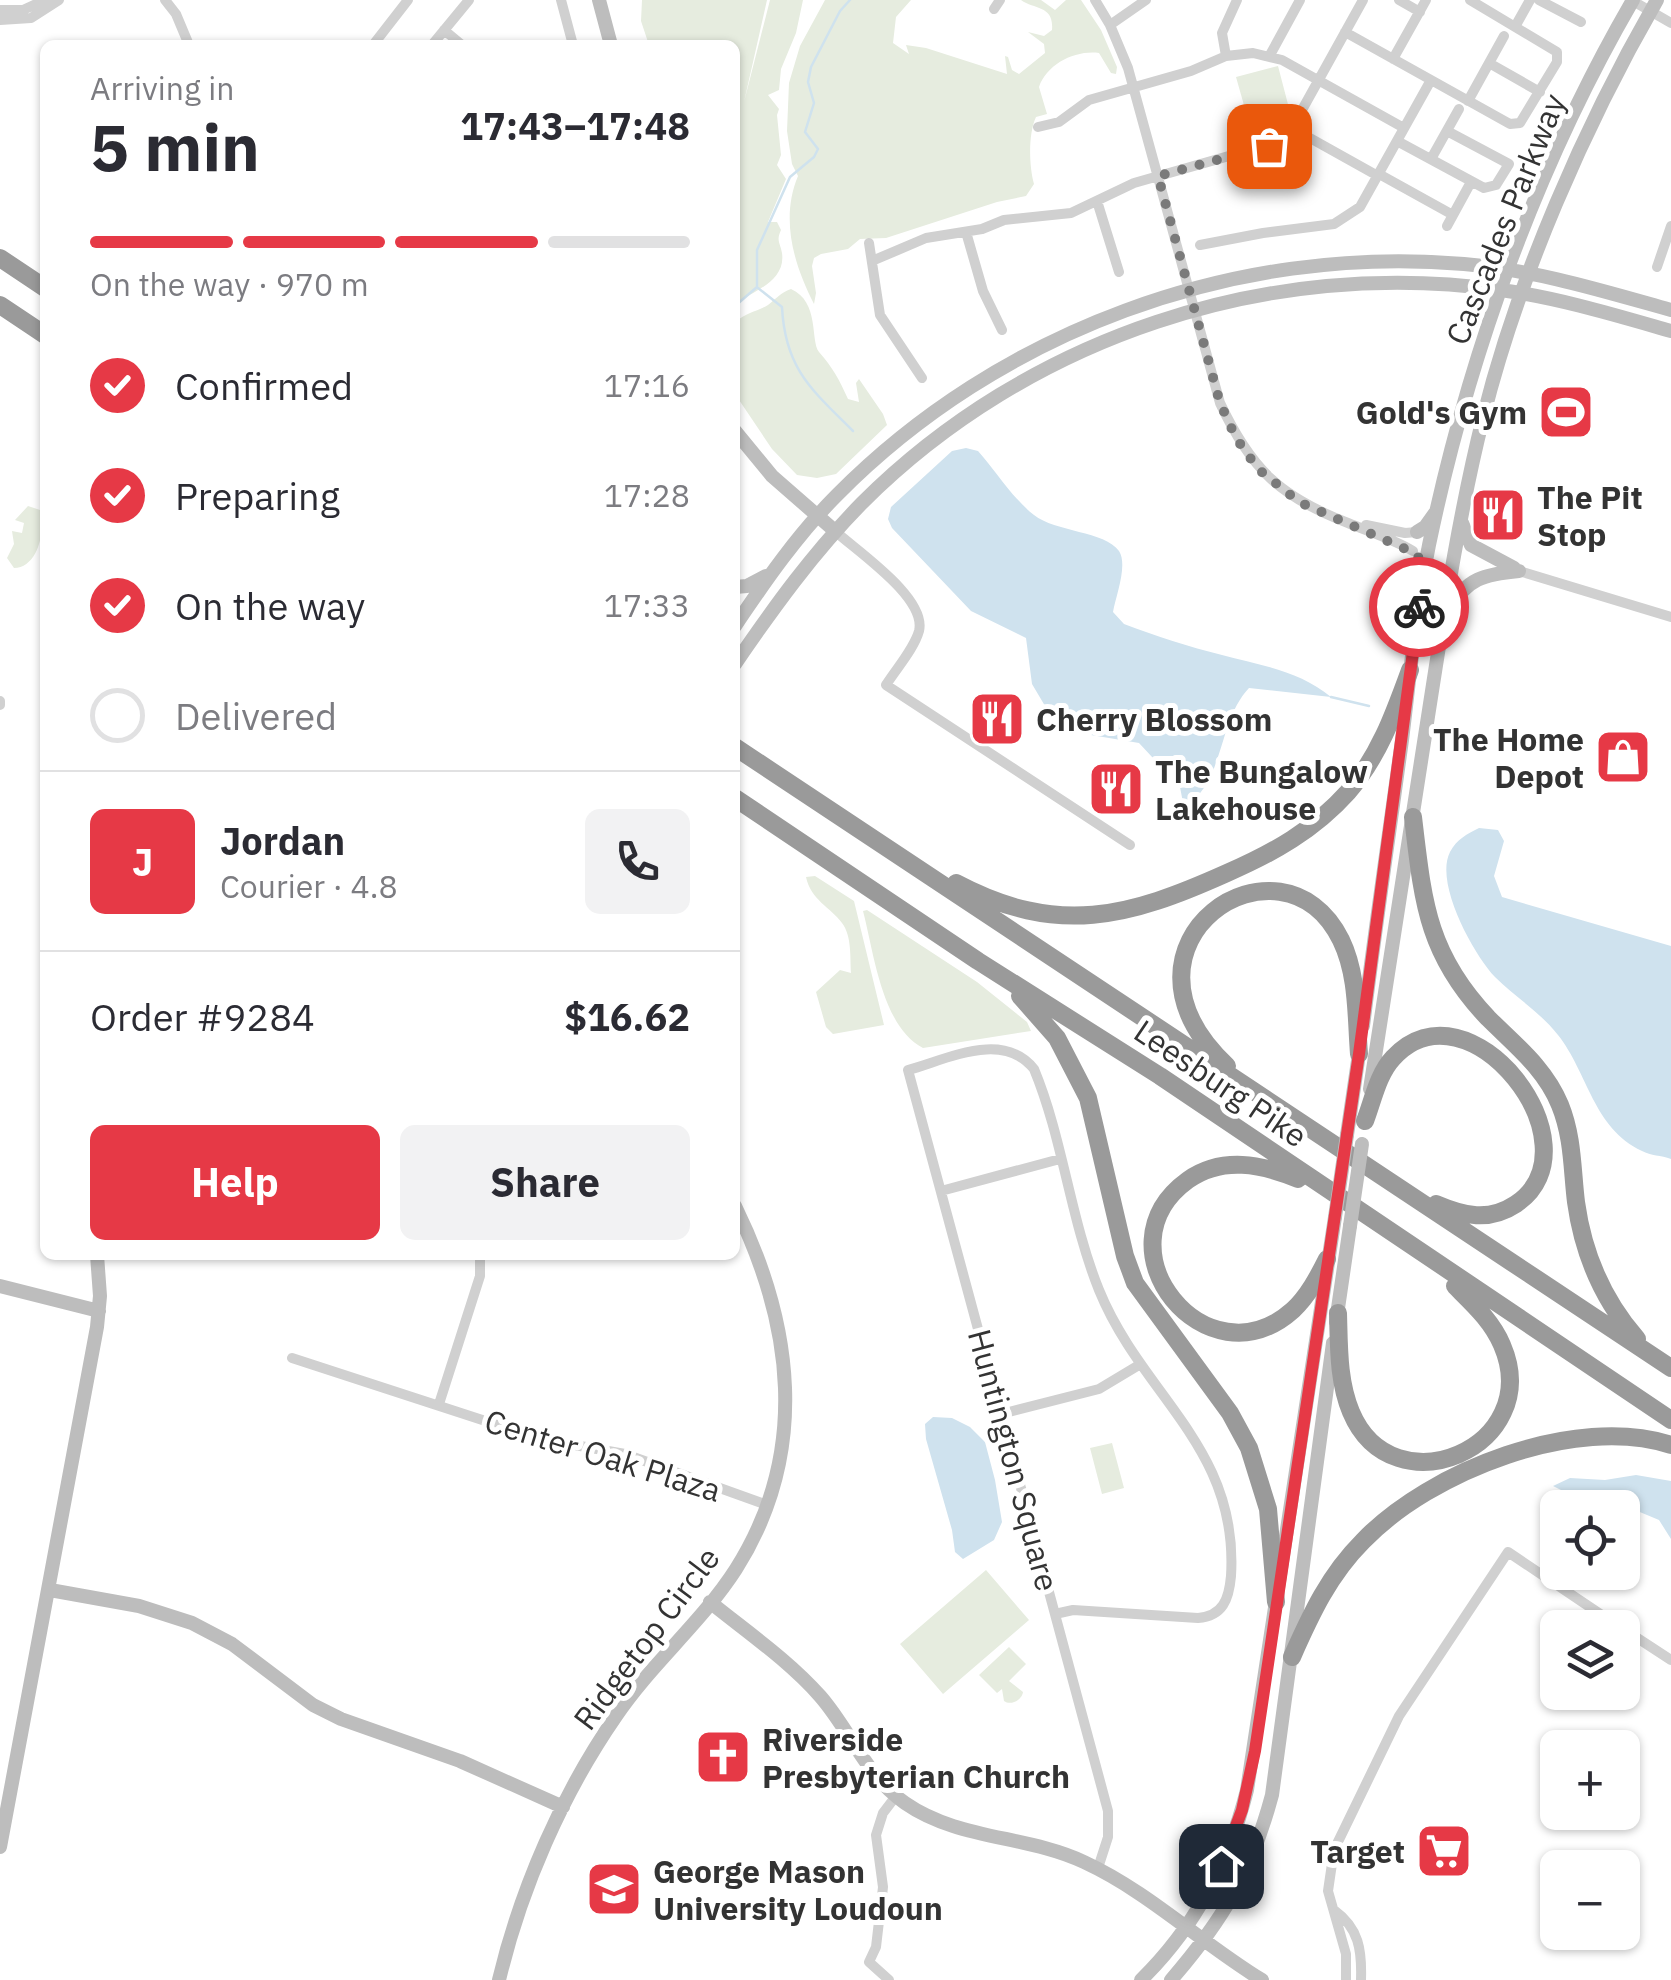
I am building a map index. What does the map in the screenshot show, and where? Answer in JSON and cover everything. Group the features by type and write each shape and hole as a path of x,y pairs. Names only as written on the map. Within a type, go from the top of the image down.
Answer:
{"highway":[{"path":"0,258 40,285"},
{"path":"0,304 40,332"},
{"path":"877,841 970,890 1014,907 1078,916 1150,906 1282,847 1328,812 1374,756 1394,716 1410,670"},
{"path":"740,740 794,785"},
{"name":"Leesburg Pike","path":"740,750 1671,1368"},
{"name":"Leesburg Pike","path":"740,801 978,961 1160,1076 1671,1420"},
{"path":"1413,817 1422,899 1450,972 1490,1020 1530,1058 1557,1098 1572,1144 1580,1223 1594,1269 1618,1316 1656,1358 1671,1368"},
{"path":"1269,1102 1208,1046 1182,992 1182,963 1192,934 1207,915 1228,900 1257,892 1276,892 1302,900 1323,915 1340,938 1349,962 1359,1054"},
{"path":"978,961 1045,1021 1080,1080 1095,1120 1131,1274 1145,1300 1240,1429 1261,1480 1271,1528 1276,1602"},
{"path":"1366,1121 1381,1076 1395,1055 1419,1040 1444,1035 1458,1036 1489,1052 1522,1090 1536,1115 1544,1143 1541,1172 1529,1193 1504,1211 1485,1216 1465,1215 1390,1184"},
{"path":"1325,1190 1256,1165 1208,1170 1183,1184 1170,1198 1157,1224 1153,1253 1160,1281 1176,1305 1208,1326 1236,1332 1265,1326 1290,1312 1328,1259"},
{"path":"1338,1313 1340,1372 1346,1399 1366,1436 1390,1453 1418,1462 1446,1460 1464,1453 1488,1436 1503,1411 1508,1364 1487,1318 1430,1260"},
{"path":"1292,1658 1315,1604 1342,1564 1389,1515 1414,1498 1502,1458 1558,1439 1606,1436 1671,1445"}],"main road":[{"path":"599,0 610,40"},
{"name":"Cascades Parkway","path":"1142,1980 1186,1926 1221,1866 1242,1810 1255,1751 1359,1054 1424,572 1438,508 1469,387 1509,270 1560,144 1632,0"},
{"name":"Cascades Parkway","path":"1171,1980 1206,1941 1237,1889 1261,1834 1280,1756 1362,1144 1442,629 1482,420 1531,274 1589,132 1654,5"},
{"path":"740,618 817,516 910,430 988,377 1096,322 1190,289 1268,271 1348,262 1422,261 1531,274 1671,310"},
{"path":"740,657 786,590 835,532 930,443 1000,394 1108,339 1194,310 1274,292 1351,284 1433,284 1502,290 1671,331"},
{"path":"740,437 772,476 835,532"},
{"path":"1417,532 1430,522 1438,508"},
{"path":"1461,521 1471,546 1520,570"},
{"path":"1413,552 1424,572"},
{"path":"1442,629 1455,600 1470,581 1520,570"},
{"path":"740,587 771,573"},
{"name":"Ridgetop Circle","path":"499,1980 525,1899 562,1807 618,1713 736,1568 767,1505 781,1460 786,1376 762,1263 740,1217"},
{"path":"0,1847 99,1311 97,1260"},
{"path":"0,1286 99,1311"},
{"path":"50,1590 139,1606 185,1620 232,1644 313,1705 340,1720 460,1761 562,1807"},
{"path":"710,1602 804,1679 871,1770 896,1796 945,1824 1038,1845 1098,1868 1262,1980"}],"street":[{"path":"0,10 22,10 45,0"},
{"path":"0,20 31,18 60,0"},
{"path":"164,0 176,14 188,40"},
{"path":"381,40 408,0"},
{"path":"436,40 469,0"},
{"path":"561,0 572,40"},
{"path":"1095,0 1110,24 1134,87 1220,403 1243,449 1258,469 1308,506 1413,552"},
{"path":"1110,24 1146,0"},
{"path":"1226,56 1222,33 1237,0"},
{"path":"1270,55 1300,0"},
{"path":"872,261 926,238 966,232 1017,217 1059,216 1122,187 1269,146 1292,128 1364,0"},
{"path":"1399,0 1420,12"},
{"path":"1393,59 1426,0"},
{"path":"1516,26 1530,0"},
{"path":"1539,0 1581,22"},
{"path":"1632,0 1654,5 1671,23"},
{"path":"1345,32 1431,80 1463,105 1515,125 1524,120 1557,62 1557,52 1478,2"},
{"path":"444,30 456,40"},
{"path":"1431,159 1504,36"},
{"path":"1038,128 1059,122 1089,100 1192,71 1226,56 1253,53 1270,55 1404,128"},
{"path":"1489,63 1540,92"},
{"path":"1200,245 1343,221 1360,207 1431,80"},
{"path":"1292,128 1450,220 1472,182"},
{"path":"1398,140 1472,182 1490,188 1499,182 1509,164 1447,130"},
{"path":"1097,201 1119,272"},
{"path":"1657,267 1671,226"},
{"path":"966,232 983,292 1002,330"},
{"path":"870,244 880,315 922,378"},
{"path":"1345,522 1405,534 1417,532"},
{"path":"835,532 916,608 918,635 886,685 1130,845"},
{"path":"1520,570 1671,618"},
{"name":"Huntington Square","path":"994,1047 1020,1054 1034,1068 1060,1159 1100,1293 1139,1365 1186,1424 1217,1479 1231,1546 1229,1594 1220,1611 1205,1618 1073,1610 1055,1614 908,1070 994,1047"},
{"path":"941,1191 1060,1159"},
{"path":"439,1404 480,1276 480,1260"},
{"name":"Center Oak Plaza","path":"292,1358 541,1439 625,1454 767,1505"},
{"path":"1001,1414 1099,1389 1139,1365"},
{"path":"1346,1980 1347,1960 1328,1891 1332,1856 1405,1706 1508,1552 1595,1610"},
{"path":"1055,1614 1108,1811 1108,1838 1098,1868"},
{"path":"1640,1640 1671,1660"},
{"path":"889,1980 869,1962 876,1947 883,1887 876,1835 896,1796"},
{"path":"1334,1910 1349,1920 1355,1934 1361,1980"}],"shaded area":[{"path":"642,0 767,0 744,102 770,0 803,0 796,33 781,69 779,90 768,95 779,109 781,155 777,165 786,179 768,222 777,222 781,230 782,263 774,278 740,301 740,40 647,40 641,21"},
{"path":"825,0 911,0 896,17 893,43 909,54 906,45 1007,74 1005,56 1012,70 1019,74 1045,53 1044,44 1028,32 1044,36 1052,30 1047,12 1021,0 1041,0 1055,10 1066,0 1081,0 1101,30 1117,67 1116,74 1111,73 1099,53 1081,54 1055,65 1043,79 1039,87 1047,114 1036,117 1033,124 1030,150 1034,184 1026,196 886,238 860,239 848,249 821,254 814,258 812,266 814,304 792,242 790,209 798,176 787,131 789,83 800,46"},
{"path":"1278,66 1290,112 1249,123 1236,77"},
{"path":"791,289 800,295 810,311 816,346 848,399 859,402 859,379 887,425 836,474 817,478 797,475 772,449 740,401 740,319"},
{"path":"28,506 40,510 40,540 34,555 29,562 14,568 7,558 14,544 12,531 22,533 24,523 15,520"},
{"path":"815,876 854,901 884,1025 833,1034 826,1027 816,992 840,970 851,973 850,947 842,923 808,885 806,877"},
{"path":"863,911 977,982 1027,1022 1031,1031 923,1048 909,1038 898,1024 882,987"},
{"path":"1112,1443 1124,1488 1102,1494 1090,1448"},
{"path":"986,1570 1029,1620 943,1694 900,1644"},
{"path":"1009,1647 1026,1664 1009,1681 1023,1692 1010,1703 1004,1701 1002,1689 997,1693 979,1675"}],"water":[{"path":"952,451 978,451 1034,515 1103,539 1119,551 1122,572 1113,612 1124,624 1279,670 1331,697 1249,688 1231,717 1207,782 1184,808 1180,787 1139,743 1085,734 1048,711 1032,684 1026,638 971,611 892,528 888,519 891,507"},
{"path":"1479,828 1498,830 1504,841 1494,876 1502,897 1671,946 1671,1159 1642,1151 1612,1129 1558,1035 1495,977 1477,953 1452,899 1446,865 1456,844"},
{"path":"933,1417 952,1418 970,1427 985,1442 995,1480 1002,1522 994,1540 963,1559 955,1552 926,1439 925,1424"},
{"path":"1636,1475 1671,1481 1671,1539 1659,1520 1640,1512 1640,1490 1561,1490 1553,1486 1570,1478 1605,1480"}],"waterway":[{"path":"740,302 757,287 757,250 790,177 818,149 805,132 814,103 808,82 811,67 840,11 850,0"},
{"path":"758,288 782,307 789,347 803,377 853,431"},
{"path":"1331,697 1369,706"}],"way so far":[{"path":"1269,146 1158,176 1220,403 1243,449 1258,469 1283,490 1317,511 1417,554 1424,572 1419,607"}],"place":[{"name":"Gold's Gym","path":"1566,412"},
{"name":"The Pit Stop","path":"1498,515"},
{"name":"Cherry Blossom","path":"997,719"},
{"name":"The Home Depot","path":"1623,757"},
{"name":"The Bungalow Lakehouse","path":"1116,789"},
{"name":"Riverside Presbyterian Church","path":"723,1757"},
{"name":"Target","path":"1444,1851"},
{"name":"George Mason University Loudoun","path":"614,1889"}],"route":[{"path":"1221,1866 1242,1810 1255,1751 1359,1054 1419,607"}]}
